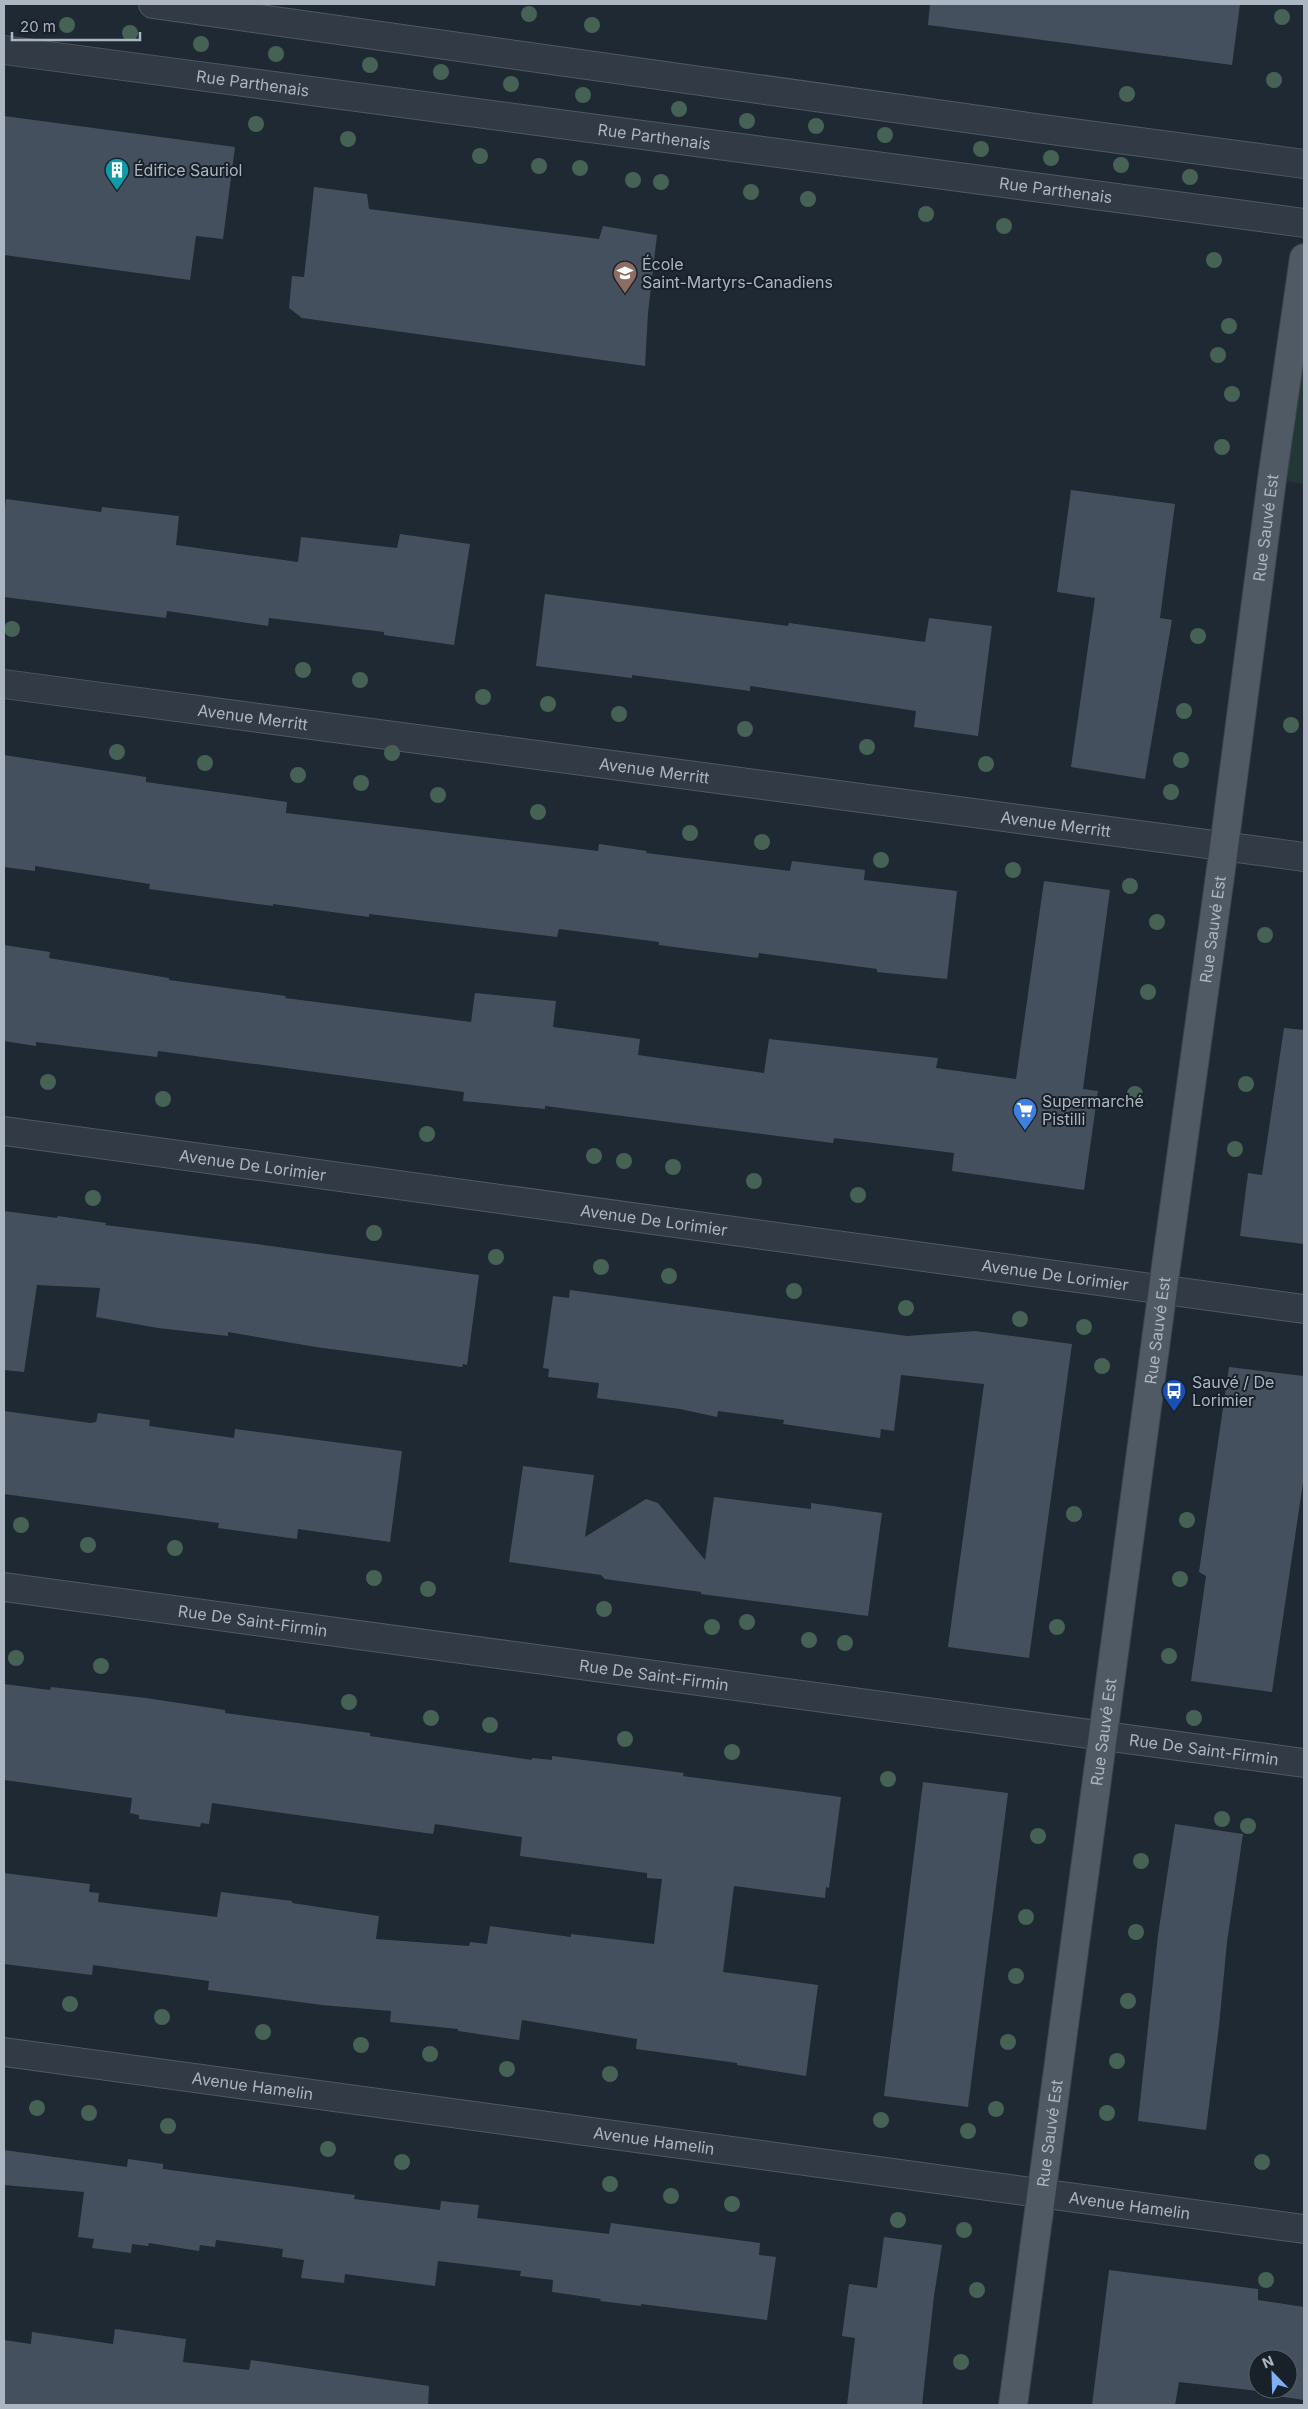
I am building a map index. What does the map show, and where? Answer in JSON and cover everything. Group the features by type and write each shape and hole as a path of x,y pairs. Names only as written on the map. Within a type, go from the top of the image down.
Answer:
{"main road":[{"name":"Rue Sauvé Est","path":"1013,2405 1162,1288 1224,847 1272,479 1304,258"}],"street":[{"path":"153,4 1304,164"},
{"name":"Rue Parthenais","path":"4,50 1304,223"},
{"name":"Avenue Merritt","path":"4,684 1304,857"},
{"name":"Avenue De Lorimier","path":"4,1132 1162,1288 1304,1309"},
{"name":"Rue De Saint-Firmin","path":"4,1587 1304,1763"},
{"name":"Avenue Hamelin","path":"4,2052 1304,2229"}],"shaded area":[{"path":"1304,247 1304,484 1272,479"}],"building":[{"path":"930,4 1240,4 1232,65 928,25"},
{"name":"Édifice Sauriol","path":"4,116 235,147 223,239 196,236 190,280 4,255"},
{"path":"314,187 367,194 369,209 599,239 603,226 657,235 648,313 645,366 302,318 289,308 292,276 304,277"},
{"path":"1071,490 1175,504 1160,618 1172,620 1145,779 1071,767 1095,598 1057,592"},
{"path":"6,499 101,512 102,507 179,516 176,545 298,562 301,537 397,548 400,534 470,544 454,645 384,635 384,632 269,618 268,626 167,611 166,618 4,597 4,516"},
{"path":"545,594 788,626 789,623 925,642 929,618 992,626 978,736 914,727 916,711 750,686 750,691 632,675 632,678 536,666"},
{"path":"4,755 146,777 146,782 287,802 286,813 598,851 599,844 647,851 646,853 790,871 792,861 865,870 864,880 957,891 947,979 877,972 877,969 759,953 758,958 659,945 659,942 559,929 557,937 369,914 369,917 273,904 273,906 149,889 150,884 35,866 35,871 4,867"},
{"path":"1044,881 1110,890 1083,1089 1098,1091 1084,1190 952,1171 954,1153 834,1138 833,1143 545,1106 545,1109 463,1101 464,1092 158,1051 157,1057 36,1042 36,1046 4,1041 4,945 50,952 49,958 169,978 169,980 286,996 285,998 471,1022 475,993 556,1001 553,1027 640,1039 638,1055 764,1073 769,1039 938,1058 936,1068 1016,1079"},
{"path":"1284,1028 1304,1030 1304,1244 1240,1236 1248,1173 1262,1175"},
{"path":"4,1211 57,1218 58,1216 106,1223 105,1225 479,1275 467,1365 463,1364 462,1367 316,1347 228,1332 228,1336 158,1328 96,1317 100,1288 37,1285 24,1372 4,1370"},
{"path":"570,1290 907,1336 975,1331 1072,1344 1029,1658 948,1647 984,1384 901,1375 894,1431 881,1429 880,1438 783,1424 784,1420 718,1411 717,1417 680,1409 597,1398 599,1383 548,1377 549,1369 543,1368 553,1296 569,1298"},
{"path":"1229,1367 1304,1376 1304,1476 1272,1692 1191,1681 1206,1576 1199,1572"},
{"path":"4,1411 91,1423 96,1422 98,1413 150,1420 149,1426 234,1438 235,1429 402,1451 390,1542 298,1529 297,1539 218,1528 219,1523 4,1494"},
{"path":"523,1466 594,1475 585,1537 646,1499 658,1503 705,1560 714,1497 811,1509 811,1503 882,1513 868,1616 701,1594 701,1592 605,1579 601,1575 509,1562"},
{"path":"4,1684 50,1690 51,1687 146,1698 225,1710 225,1713 370,1733 370,1736 532,1760 532,1758 552,1760 552,1756 684,1773 683,1776 841,1797 829,1888 826,1887 825,1898 734,1886 723,1972 818,1985 806,2076 737,2065 737,2063 636,2049 637,2039 522,2020 519,2040 458,2031 458,2029 390,2022 391,2011 322,2005 208,1990 209,1981 93,1965 92,1975 4,1964 4,1873 90,1884 89,1892 99,1893 98,1902 217,1917 221,1892 292,1901 292,1903 379,1916 376,1939 469,1946 470,1942 487,1944 490,1926 571,1937 571,1934 654,1944 662,1879 647,1878 647,1873 520,1856 522,1837 435,1824 433,1834 212,1803 209,1824 201,1823 200,1827 139,1819 139,1815 130,1813 132,1798 4,1780"},
{"path":"923,1782 1008,1793 968,2107 884,2096"},
{"path":"1175,1824 1243,1834 1227,1942 1206,2130 1138,2121 1158,1935"},
{"path":"4,2150 127,2167 128,2159 163,2164 163,2169 355,2195 354,2199 440,2210 441,2201 479,2205 477,2218 609,2234 611,2223 760,2243 759,2255 776,2257 767,2320 641,2304 641,2306 600,2301 601,2299 552,2292 553,2280 520,2276 521,2271 438,2261 435,2286 345,2274 344,2283 301,2278 304,2260 282,2257 283,2249 216,2240 215,2247 200,2245 199,2251 149,2243 148,2246 132,2244 131,2253 92,2248 94,2239 78,2237 84,2192 4,2185"},
{"path":"884,2237 942,2245 934,2296 922,2405 847,2405 855,2338 842,2336 849,2284 877,2288"},
{"path":"1109,2270 1258,2289 1258,2300 1304,2307 1304,2400 1297,2399 1298,2349 1248,2349 1248,2390 1179,2382 1175,2405 1092,2405"},
{"path":"115,2329 186,2339 183,2362 249,2370 251,2360 429,2386 428,2405 4,2405 4,2340 31,2344 32,2332 113,2344"}],"place":[{"name":"Édifice Sauriol","path":"117,191"},
{"name":"École Saint-Martyrs-Canadiens","path":"625,294"},
{"name":"Supermarché Pistilli","path":"1025,1131"},
{"name":"Sauvé / De Lorimier","path":"1174,1412"}]}
